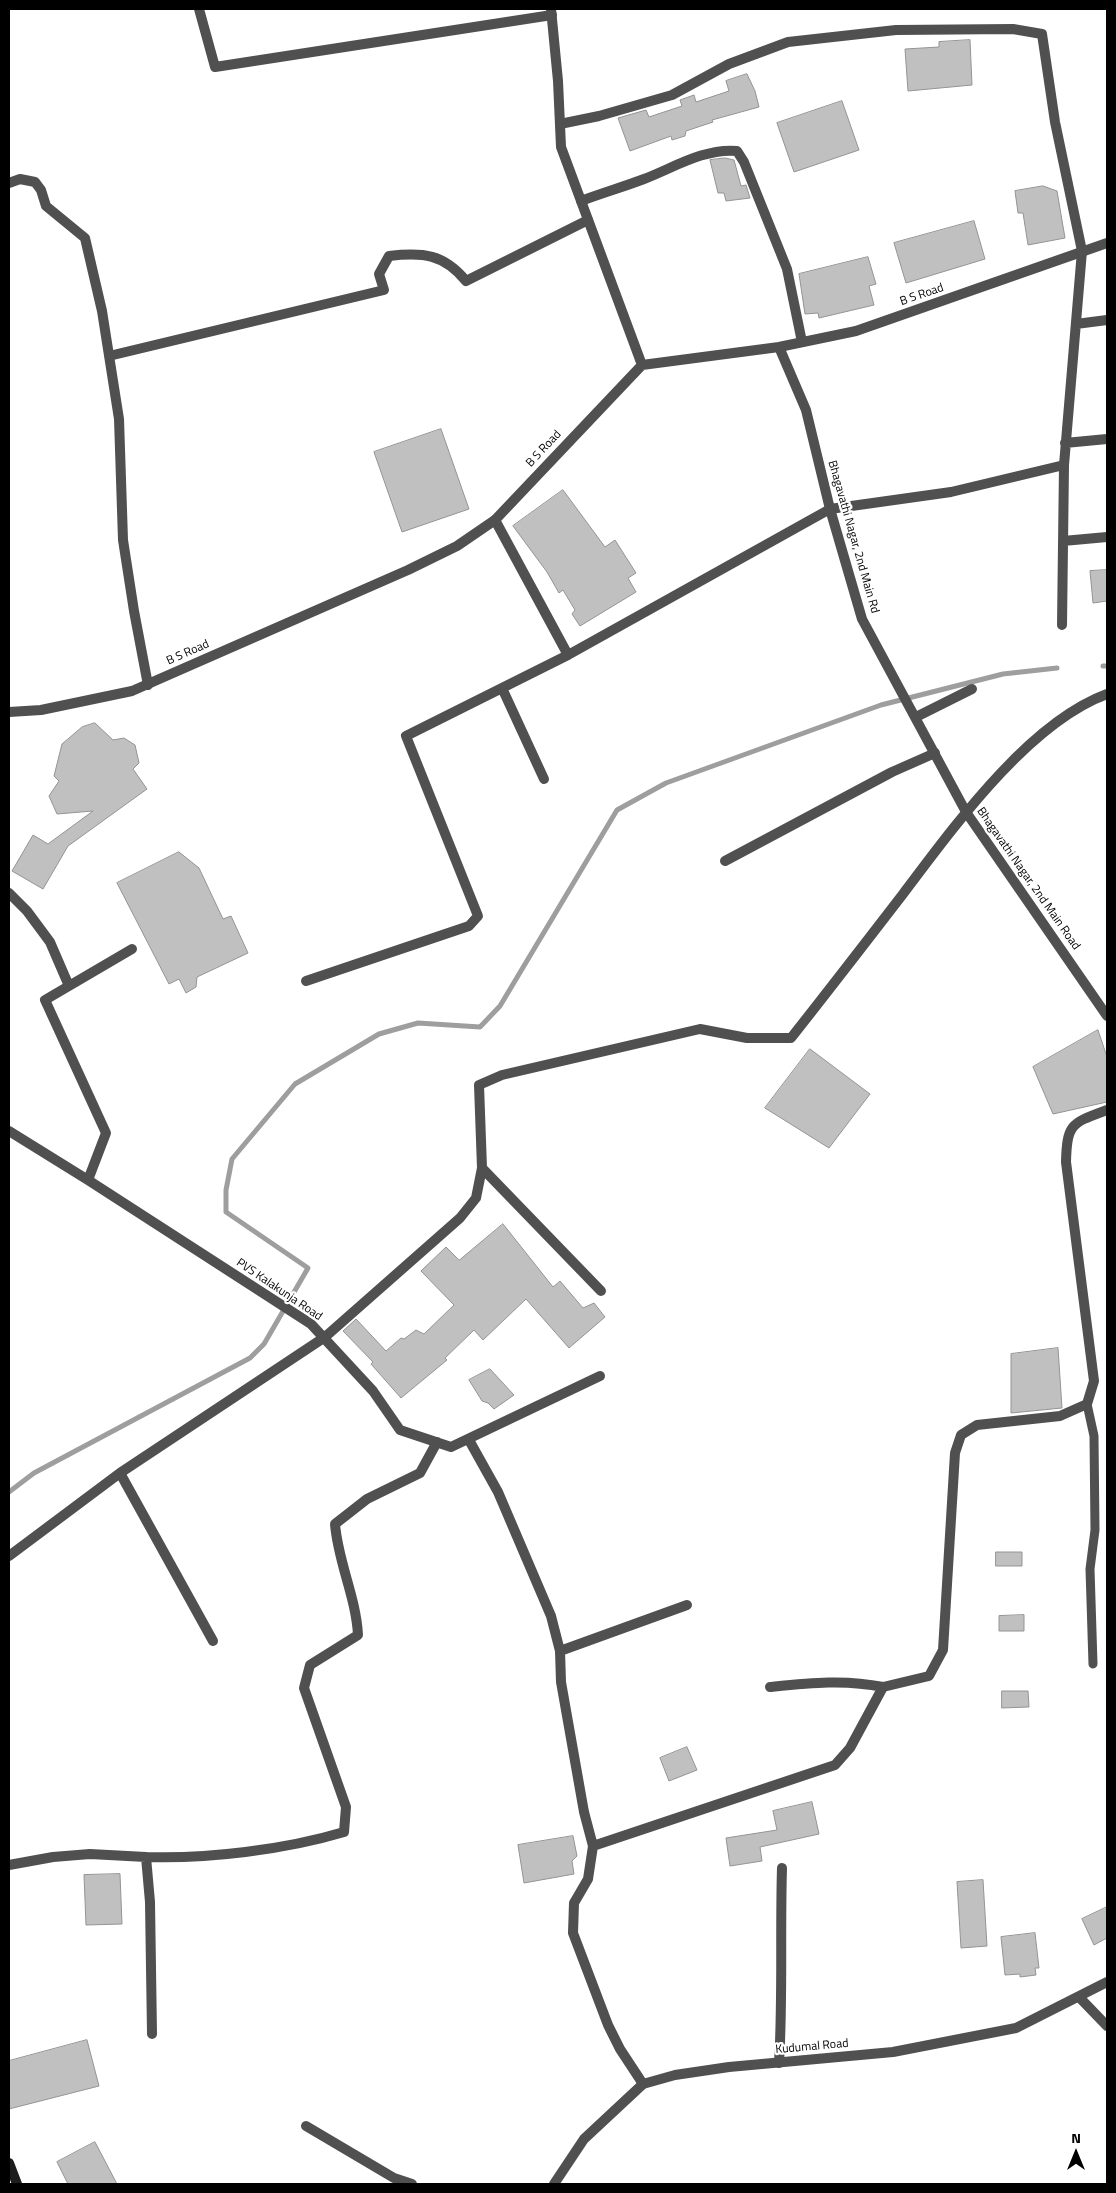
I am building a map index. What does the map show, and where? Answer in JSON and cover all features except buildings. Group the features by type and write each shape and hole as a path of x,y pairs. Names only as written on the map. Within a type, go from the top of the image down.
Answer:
{"main road":[{"path":"9,2163 17,2184"}],"street":[{"path":"199,9 214,67 552,12 561,147 642,365"},
{"path":"560,124 599,116 672,95 730,64 788,42 896,30 1013,29 1042,34 1055,122 1082,251 1065,443 1062,625"},
{"path":"581,201 650,177 698,156 727,150 736,151 744,162 787,269 802,342"},
{"path":"9,183 20,179 35,182 46,206 85,238 102,311 119,419 123,540 148,685"},
{"path":"109,356 384,290 379,274 389,256 404,254 434,256 455,267 466,281 588,220"},
{"name":"B S Road","path":"9,712 41,710 132,691 408,570 457,546 495,520 642,365 780,347 856,331 1107,243"},
{"path":"1076,324 1107,320"},
{"name":"Bhagavathi Nagar, 2nd Main Rd","path":"780,347 806,410 830,509 862,619 935,752"},
{"path":"1065,443 1107,439"},
{"path":"306,981 469,926 478,916 406,736 568,655 830,509 951,492 1064,465"},
{"path":"495,520 568,655"},
{"path":"1063,541 1107,538"},
{"path":"502,688 544,779"},
{"path":"914,713 972,690"},
{"path":"9,1556 120,1473 325,1337 460,1218 476,1198 482,1168 479,1085 502,1075 700,1029 747,1038 791,1038 966,812 1024,750 1068,714 1107,694"},
{"path":"725,861 892,772 935,752"},
{"name":"Bhagavathi Nagar, 2nd Main Road","path":"935,752 966,812 1107,1016"},
{"path":"9,893 27,911 50,942 69,986"},
{"path":"88,1180 106,1133 45,1000 132,949"},
{"path":"770,1687 820,1682 858,1682 883,1687 929,1676 943,1650 956,1453 961,1436 977,1424 1060,1416 1087,1404 1094,1381 1066,1162 1067,1137 1079,1120 1107,1110"},
{"name":"PVS Kalakunja Road","path":"9,1131 311,1324 373,1391 400,1430 451,1447 600,1376"},
{"path":"482,1168 601,1291"},
{"path":"469,1440 498,1492 551,1616 560,1651 561,1682 584,1812 593,1846 588,1879 574,1903 573,1933 608,2025 620,2049 643,2084"},
{"path":"9,1865 53,1857 90,1854 183,1858 309,1842 344,1832 346,1808 304,1688 310,1665 358,1635 357,1614 337,1543 335,1524 367,1499 420,1473 437,1442"},
{"path":"120,1473 213,1641"},
{"path":"560,1651 687,1605"},
{"path":"593,1846 835,1765 850,1748 883,1687"},
{"path":"146,1857 150,1902 152,2034"},
{"path":"779,2063 782,2017 780,1924 782,1868"},
{"name":"Kudumal Road","path":"554,2184 584,2139 643,2084 675,2075 729,2067 893,2052 1016,2028 1080,1998 1107,1982"},
{"path":"1080,1998 1107,2026"},
{"path":"306,2126 394,2178 412,2184"}],"lane":[{"path":"1087,1404 1094,1436 1095,1530 1090,1569 1093,1664"}],"waterway":[{"path":"9,1492 34,1473 250,1358 264,1344 308,1268 226,1212 226,1190 232,1159 295,1084 379,1034 418,1023 480,1027 500,1006 617,810 666,783 881,705 1003,674 1057,668"}]}
